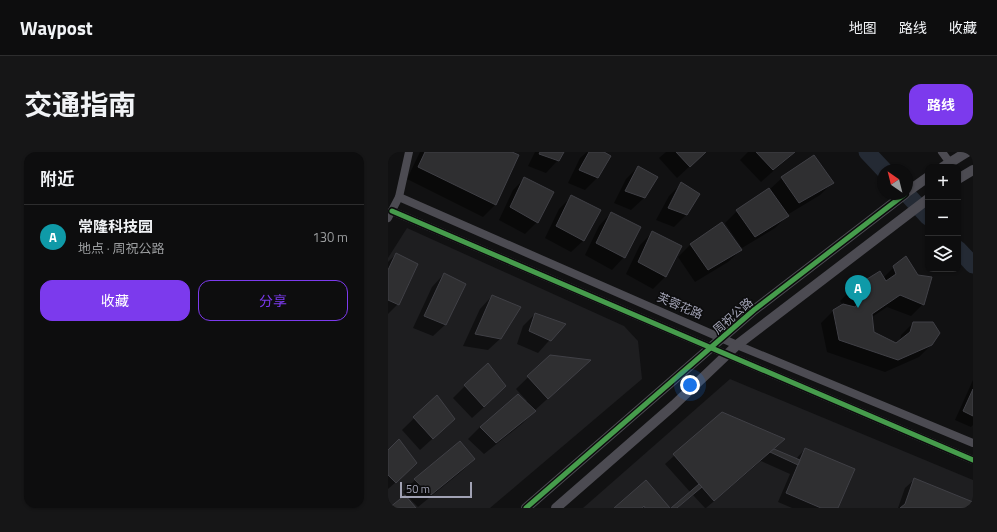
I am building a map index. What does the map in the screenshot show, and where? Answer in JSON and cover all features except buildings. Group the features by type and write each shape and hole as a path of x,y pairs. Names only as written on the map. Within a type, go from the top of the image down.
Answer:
{"street":[{"path":"409,152 399,197 390,214 727,354 973,460"},
{"path":"942,152 946,164"},
{"path":"948,164 967,152"},
{"path":"961,177 973,170"},
{"name":"周祝公路","path":"913,188 925,179"},
{"name":"芙蓉花路","path":"399,197 737,345 973,443"},
{"name":"周祝公路","path":"526,508 754,310 833,251 896,200"},
{"name":"周祝公路","path":"556,508 674,405 737,345 927,200"}],"shaded area":[{"path":"407,228 624,326 638,341 642,379 490,508 388,508 388,258"},
{"path":"730,379 973,480 973,508 583,508"}],"waterway":[{"path":"867,152 878,164"},
{"path":"912,200 925,214"},
{"path":"961,252 973,265"}],"cycle path":[{"path":"526,508 754,310 897,200"},
{"path":"392,211 973,460"}],"place":[{"name":"常隆科技园","path":"858,308"}]}
